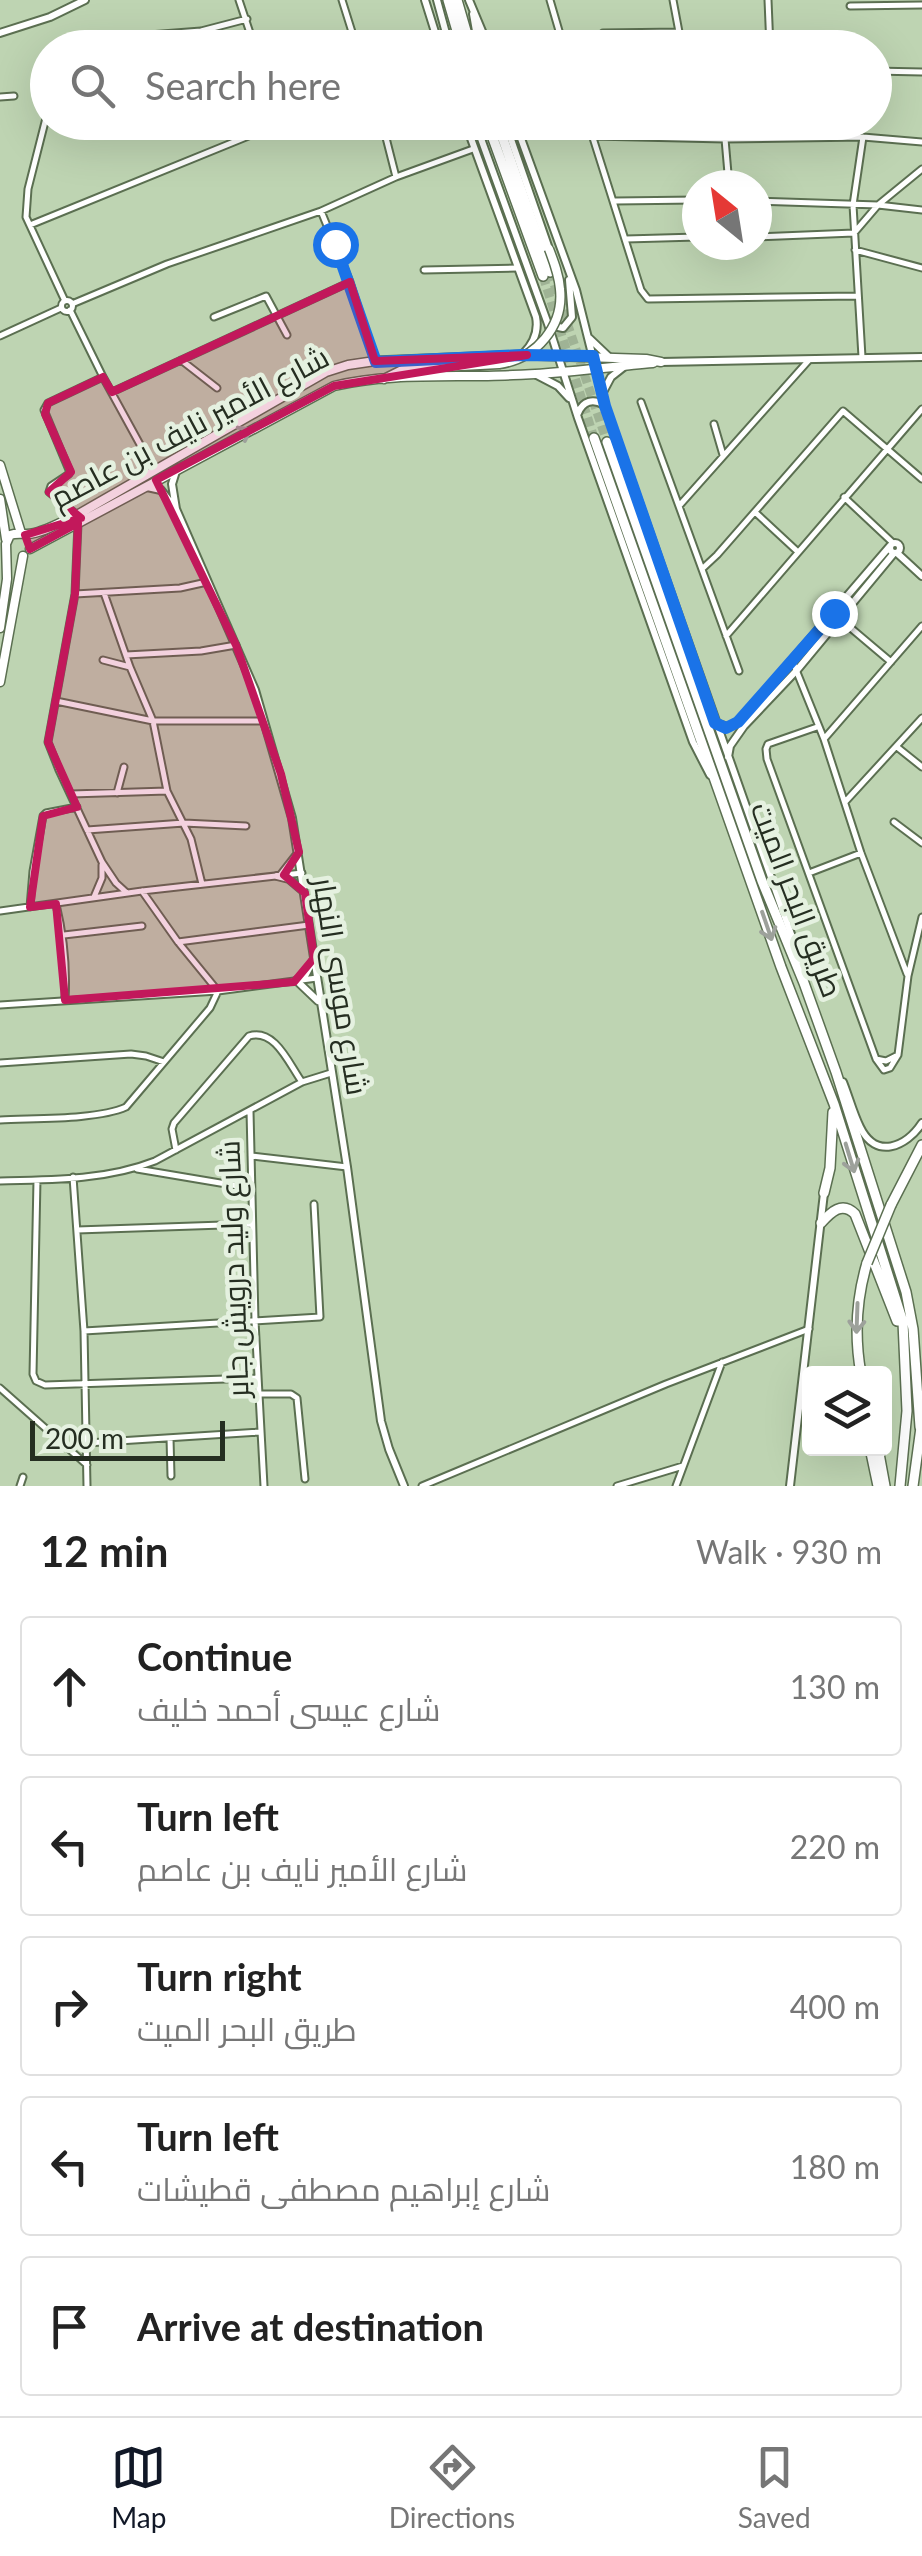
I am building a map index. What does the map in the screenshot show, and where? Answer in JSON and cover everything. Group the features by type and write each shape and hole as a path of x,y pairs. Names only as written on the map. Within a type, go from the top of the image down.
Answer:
{"main road":[{"path":"448,0 457,30"},
{"path":"457,0 465,30"},
{"path":"494,140 547,274 506,140"},
{"path":"384,378 404,368 499,364 530,352 546,337 561,302 550,249"},
{"name":"شارع الأمير نايف بن عاصم","path":"26,553 154,470 316,377 348,366 522,355 661,362"},
{"name":"شارع الأمير نايف بن عاصم","path":"8,549 10,535 77,519 318,393 354,381 534,374 661,362"},
{"path":"594,438 781,968 834,1104 903,1322 906,1411 900,1486"},
{"name":"طريق البحر الميت","path":"607,442 762,881 836,1072 909,1302 920,1434"},
{"path":"0,465 23,534 30,541 0,682"},
{"path":"0,499 8,549 0,628"},
{"path":"8,549 26,553"},
{"path":"824,1194 830,1168 834,1104"},
{"path":"859,1366 857,1306 866,1263 922,1145"},
{"path":"860,1190 876,1198"},
{"path":"821,1223 840,1208 851,1210 858,1218 903,1339"},
{"path":"913,1486 922,1420"},
{"path":"873,1456 882,1486"},
{"path":"879,1456 882,1486"}],"street":[{"path":"239,0 250,30"},
{"path":"342,0 352,30"},
{"path":"425,0 434,30"},
{"path":"437,0 445,30"},
{"path":"470,0 476,30"},
{"path":"550,0 559,30"},
{"path":"673,0 679,30"},
{"path":"768,0 769,30"},
{"path":"0,33 50,18 80,1"},
{"path":"850,6 864,2 922,5"},
{"path":"472,9 481,30"},
{"path":"205,30 247,19"},
{"path":"892,71 922,72"},
{"path":"0,98 14,96"},
{"path":"892,139 922,142"},
{"path":"40,140 28,190 30,226 103,377 154,470"},
{"path":"30,226 238,140"},
{"path":"387,140 396,177"},
{"path":"470,140 537,323 534,341 522,355"},
{"path":"482,140 693,742 717,784"},
{"path":"508,140 550,249"},
{"path":"522,140 576,290 601,395 860,1127 872,1142 890,1148 906,1142 922,1123"},
{"path":"595,140 642,294 653,300 858,296"},
{"path":"726,140 728,170"},
{"path":"862,357 853,205 863,140"},
{"path":"0,336 200,252 321,211 396,177 473,149"},
{"path":"772,236 854,233 878,205 922,168"},
{"path":"614,201 682,200"},
{"path":"772,202 922,210"},
{"path":"321,211 376,362"},
{"path":"548,324 563,328 573,312 556,232"},
{"path":"626,239 682,238"},
{"path":"855,250 922,268"},
{"path":"424,270 517,268"},
{"path":"112,392 350,282"},
{"path":"214,318 265,296 288,335"},
{"path":"587,334 610,358"},
{"path":"661,362 922,358"},
{"path":"181,360 217,388"},
{"path":"678,506 810,360"},
{"path":"601,395 611,377 627,365"},
{"path":"534,374 558,386 575,408"},
{"path":"103,377 48,403 44,410 70,472 49,492 77,519 76,594 48,742 102,862 127,893"},
{"path":"578,418 586,403 596,401 605,406"},
{"path":"641,402 740,671"},
{"path":"726,636 922,409"},
{"path":"702,570 843,411 922,479"},
{"path":"714,424 723,455"},
{"name":"شارع موسى النهار","path":"177,468 172,484 176,509 266,721 292,818 347,1166 381,1421 388,1450 404,1486"},
{"path":"145,486 161,490 176,509"},
{"path":"844,497 922,572"},
{"path":"755,512 798,552"},
{"path":"715,723 726,728 738,722 895,549"},
{"path":"728,758 734,740 841,620 895,549"},
{"path":"76,594 180,588 207,582"},
{"path":"104,593 153,722 167,791 197,856 202,884"},
{"path":"834,613 891,662"},
{"path":"824,740 922,626"},
{"path":"126,655 236,645"},
{"path":"103,660 130,667"},
{"path":"792,660 908,976"},
{"path":"56,701 153,722 266,721"},
{"path":"846,802 922,718"},
{"path":"817,726 768,744 767,759 876,1059 886,1061 898,1055 908,976 922,917"},
{"path":"898,747 922,767"},
{"path":"116,792 124,767"},
{"path":"71,794 167,791"},
{"path":"30,907 32,871 43,816 77,807"},
{"path":"894,822 922,843"},
{"path":"87,830 184,823 246,826"},
{"path":"279,876 299,852"},
{"path":"809,874 860,853"},
{"path":"93,898 102,878 102,862"},
{"path":"0,911 302,874"},
{"path":"279,876 292,881 304,893"},
{"path":"142,891 218,990"},
{"path":"56,904 64,935 65,1000"},
{"path":"178,942 309,925"},
{"path":"64,935 142,926"},
{"path":"897,949 915,949"},
{"path":"296,982 314,958"},
{"path":"0,1006 218,990 317,978"},
{"path":"296,982 321,1004"},
{"path":"0,1120 118,1110 133,1100 210,1008 218,990"},
{"path":"176,1150 174,1122 248,1036 258,1033 270,1038 302,1082"},
{"path":"0,1063 131,1054 164,1062"},
{"path":"0,1181 134,1169 155,1162 302,1082 331,1073"},
{"name":"شارع وليد درويش جابر","path":"250,1111 254,1322 264,1486"},
{"path":"251,1156 347,1166"},
{"path":"134,1169 251,1188"},
{"path":"73,1177 84,1331 87,1486"},
{"path":"37,1180 32,1374 36,1382 45,1385 257,1378"},
{"path":"790,1486 824,1194"},
{"path":"84,1331 320,1318 314,1204"},
{"path":"77,1230 252,1224"},
{"path":"422,1486 515,1445 809,1329"},
{"path":"676,1486 723,1361"},
{"path":"0,1388 86,1465"},
{"path":"258,1394 285,1393 298,1398 305,1479"},
{"path":"87,1443 260,1432"},
{"path":"170,1438 171,1476"},
{"path":"616,1486 684,1466"},
{"path":"20,1486 23,1477"}],"highlighted area":[{"path":"350,282 375,361 527,355 334,386 156,480 236,645 281,774 299,852 284,875 305,893 314,958 294,982 65,1000 56,904 30,907 43,816 77,807 48,742 75,594 78,523 30,549 25,535 81,518 49,492 71,472 45,414 48,403 103,377 112,392"}],"tunnel":[{"path":"550,272 607,442"},
{"path":"543,276 594,438"}],"route":[{"path":"335,244 376,362 593,356 601,395 715,723 726,728 738,722 834,613"}]}
